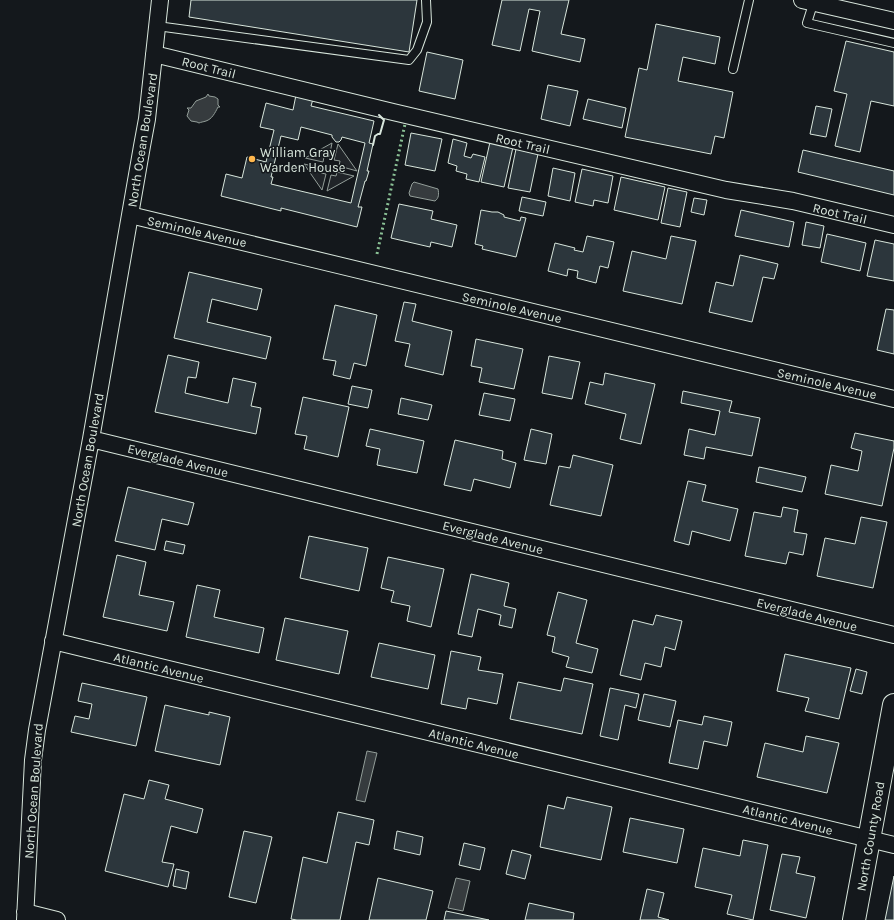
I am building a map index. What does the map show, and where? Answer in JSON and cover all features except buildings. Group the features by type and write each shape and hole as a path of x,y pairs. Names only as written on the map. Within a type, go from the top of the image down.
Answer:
{"street":[{"name":"North Ocean Boulevard","path":"25,916 34,745 91,439 147,119 160,0"},
{"path":"810,1 894,21"},
{"name":"Root Trail","path":"154,54 703,185 793,202 894,226"},
{"name":"Seminole Avenue","path":"130,216 894,399"},
{"name":"Everglade Avenue","path":"91,439 894,635"},
{"name":"Atlantic Avenue","path":"53,641 894,845"},
{"name":"North County Road","path":"854,920 894,705"},
{"path":"25,916 57,920"}],"lane":[{"path":"157,26 409,60 417,50 427,22 426,0"},
{"path":"733,69 749,0"},
{"path":"810,1 808,23 894,43"}],"shaded area":[{"path":"208,94 209,96 218,99 218,105 220,107 218,107 213,116 208,120 199,123 191,121 187,116 189,110 187,108 191,108 196,101 206,97"},
{"path":"332,143 329,158 324,157 323,162 305,158"},
{"path":"338,144 357,171 339,166 340,161 334,160"},
{"path":"304,164 321,168 321,173 326,174 322,190"},
{"path":"337,172 354,176 327,191 331,175 336,176"},
{"path":"414,182 438,189 439,194 437,199 435,201 410,196 409,193"},
{"path":"367,751 377,753 365,802 356,800"},
{"path":"456,878 470,881 463,911 448,908"}],"hedge":[{"path":"377,254 405,124"}],"wall":[{"path":"373,145 375,136 380,134 384,120 379,115"}],"place":[{"name":"William Gray Warden House","path":"252,159"}]}
